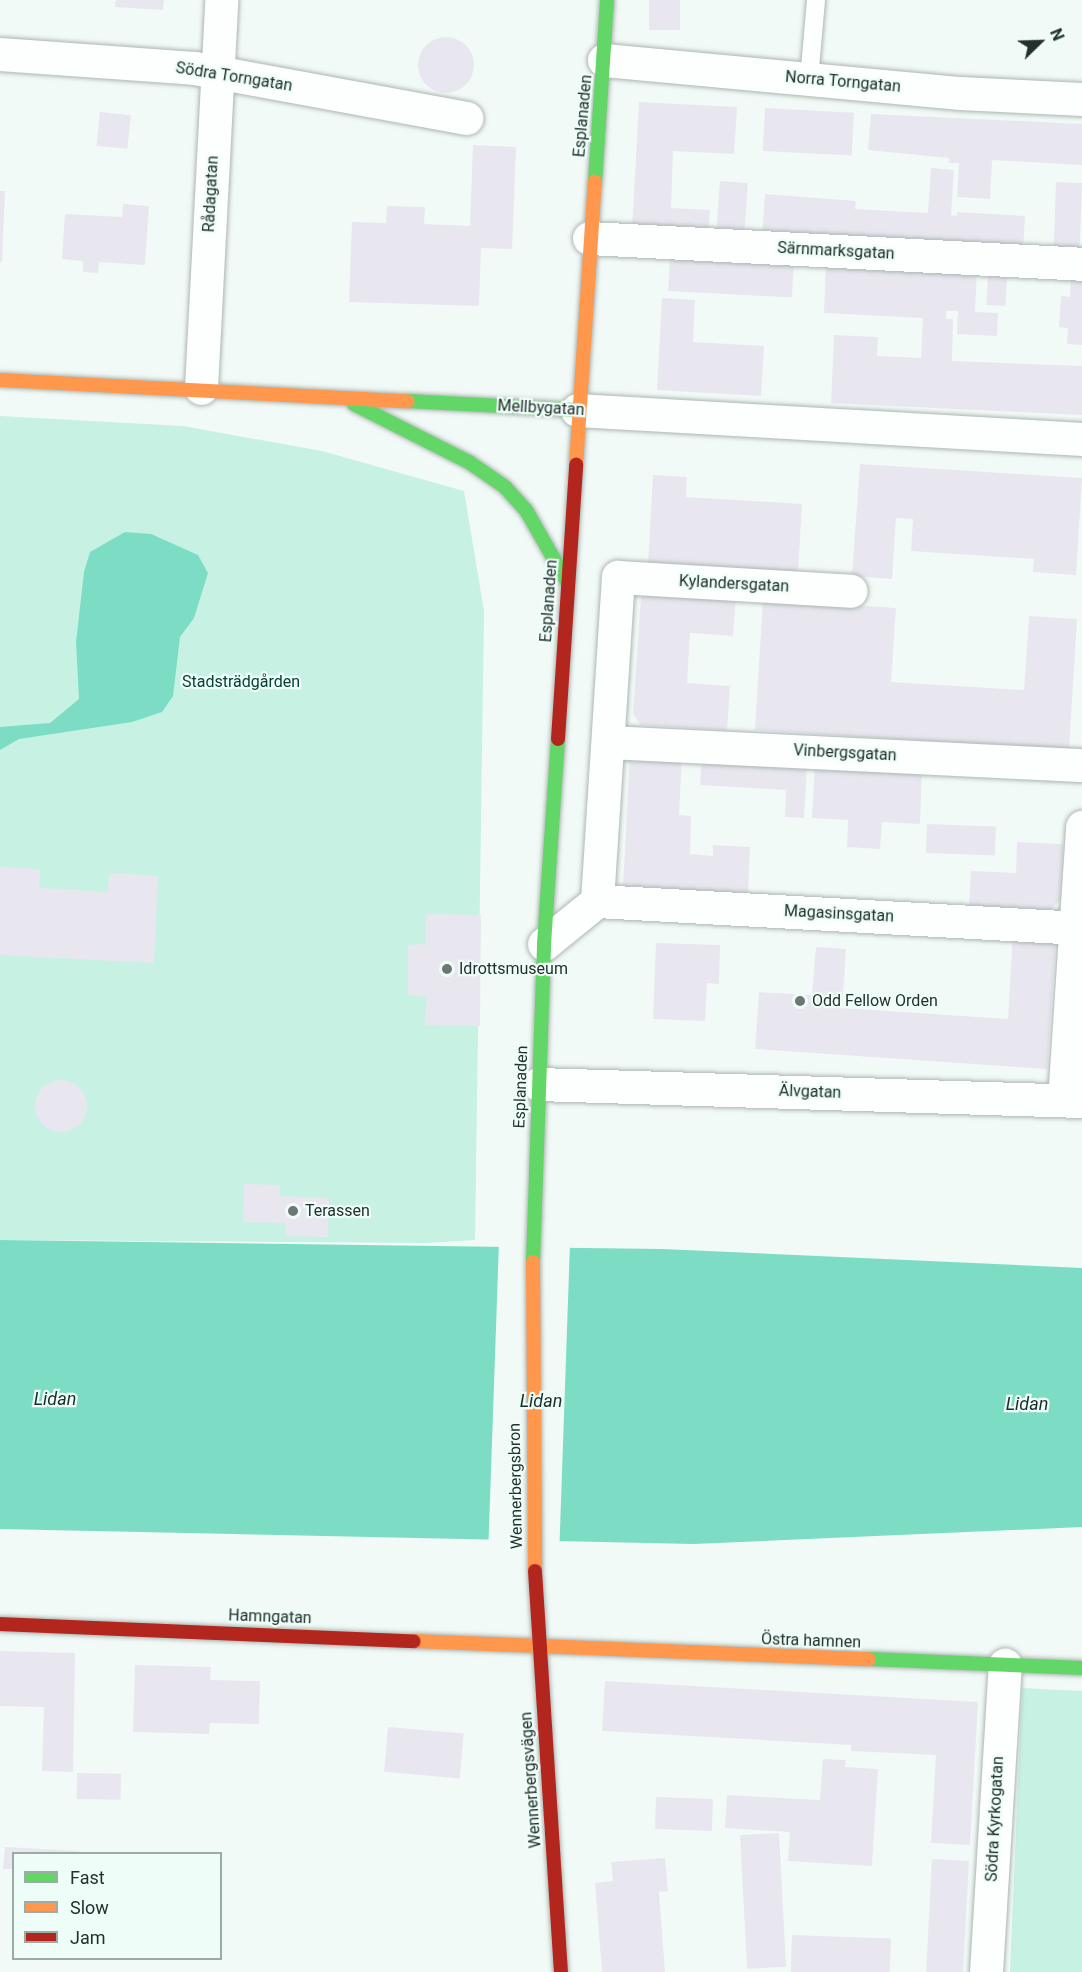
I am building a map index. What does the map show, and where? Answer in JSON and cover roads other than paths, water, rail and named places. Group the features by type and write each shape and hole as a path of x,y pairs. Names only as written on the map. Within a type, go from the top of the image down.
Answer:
{"main road":[{"name":"Esplanaden","path":"534,1205 543,944 577,410 604,60 606,0"},
{"name":"Mellbygatan","path":"0,380 201,388 577,410"},
{"path":"339,397 469,462 505,487 526,510 567,582"},
{"name":"Wennerbergsbron","path":"534,1205 531,1372 535,1586"},
{"name":"Wennerbergsvägen","path":"535,1586 561,1972"},
{"name":"Hamngatan","path":"0,1624 539,1646"},
{"name":"Östra hamnen","path":"539,1646 1082,1668"}],"street":[{"name":"Rådagatan","path":"201,388 221,0"},
{"name":"Södra Torngatan","path":"0,54 217,73 466,118"},
{"name":"Norra Torngatan","path":"604,60 809,79 1082,99"},
{"name":"Särnmarksgatan","path":"590,237 1082,264"},
{"name":"Mellbygatan","path":"577,410 1082,439"},
{"name":"Kylandersgatan","path":"609,742 618,577 851,591"},
{"name":"Vinbergsgatan","path":"609,742 1082,765"},
{"path":"543,944 597,901 609,742"},
{"path":"1073,1100 1082,827"},
{"name":"Magasinsgatan","path":"597,901 1080,928"},
{"name":"Älvgatan","path":"538,1084 1073,1100"},
{"name":"Södra Kyrkogatan","path":"986,1972 1005,1665"}],"lane":[{"path":"809,79 816,0"}],"water":[{"path":"125,532 151,534 198,555 208,573 194,618 180,637 173,696 162,712 132,722 19,739 0,750 0,727 50,723 79,699 76,642 84,572 90,552"},
{"name":"Lidan","path":"0,1240 662,1249 1082,1268 1082,1527 694,1544 0,1529"}],"place":[{"name":"Idrottsmuseum","path":"447,969"},
{"name":"Odd Fellow Orden","path":"800,1001"},
{"name":"Terassen","path":"293,1211"}],"park label":[{"name":"Stadsträdgården","path":"241,682"}]}
